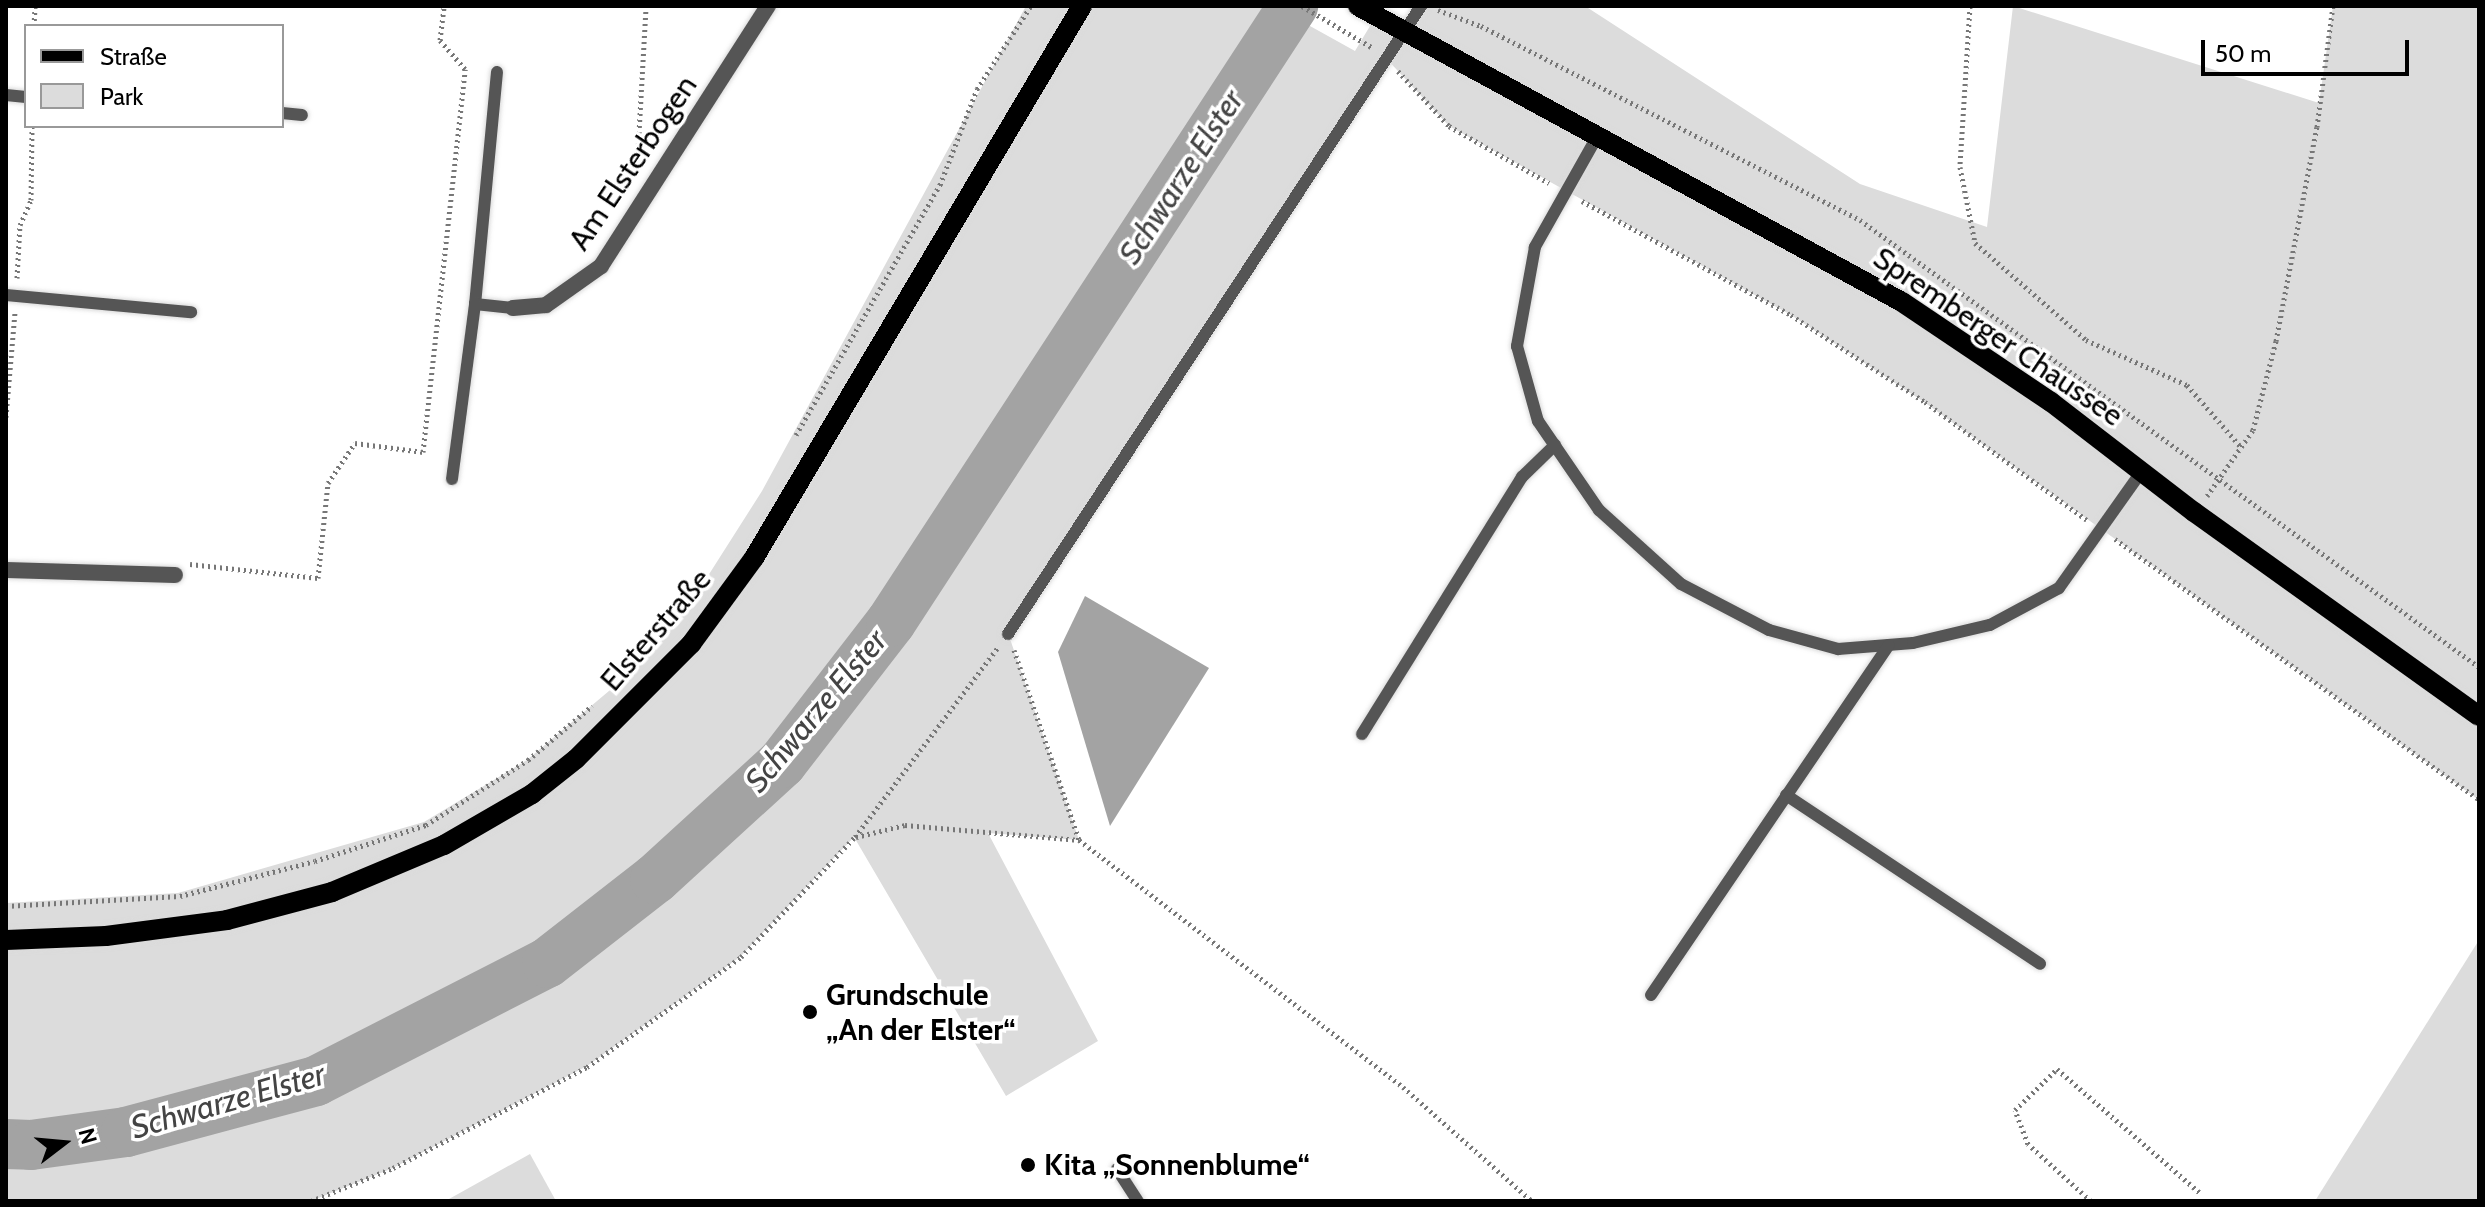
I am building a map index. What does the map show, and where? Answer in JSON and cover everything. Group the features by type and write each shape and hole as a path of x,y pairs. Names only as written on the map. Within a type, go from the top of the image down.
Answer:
{"main road":[{"name":"Elsterstraße","path":"6,940 106,936 227,920 332,892 444,845 532,794 576,759 691,644 754,558 1082,6"},
{"name":"Spremberger Chaussee","path":"1363,8 1902,302 2051,402 2194,512 2479,716"}],"street":[{"name":"Am Elsterbogen","path":"513,308 546,305 601,266 768,6"},
{"path":"6,570 175,575"}],"lane":[{"path":"1008,634 1403,29 1421,6"},
{"path":"452,479 475,304 497,72"},
{"path":"284,113 302,115"},
{"path":"1598,135 1535,247 1517,346 1538,421 1599,510 1681,584 1769,630 1838,649 1889,645 1990,625 2059,588 2141,472"},
{"path":"11,295 191,312"},
{"path":"475,304 513,308"},
{"path":"1362,734 1522,477 1555,445"},
{"path":"1651,995 1889,645"},
{"path":"1786,795 2040,964"},
{"path":"1117,1169 1138,1201"}],"path":[{"path":"175,575 183,563 318,578 328,483 355,443 423,452 465,69 440,40 444,6"},
{"path":"637,174 646,6"},
{"path":"793,441 940,185 977,89 1031,6"},
{"path":"1302,6 1363,40"},
{"path":"1970,6 1960,167 1975,243 2086,340 2187,385 2241,447"},
{"path":"2194,512 2253,430 2276,341 2317,127 2333,6"},
{"path":"1412,89 1449,126 1791,315 1925,402 2479,800"},
{"path":"6,417 11,295 20,225 31,200 32,128"},
{"path":"652,646 692,601"},
{"path":"311,1201 393,1168 587,1067 741,957 855,837 1008,634"},
{"path":"1008,634 1079,840"},
{"path":"6,906 180,896 315,861 426,825 528,760 599,700"},
{"path":"855,837 905,825 1079,840 1403,1087 1532,1201"},
{"path":"2091,1201 2028,1144 2015,1110 2057,1069 2200,1193"}],"green space":[{"path":"1026,6 1078,6 720,603 575,758 443,844 227,919 6,939 6,903 178,893 424,822 527,760 622,680 692,601 762,491"},
{"path":"1084,6 1274,6 1355,51 1376,16 1898,306 2049,407 2479,721 2479,800 1924,402 1791,315 1449,126 1384,56 1008,633 1079,840 988,833 1098,1041 1006,1096 854,837 740,957 587,1066 393,1168 311,1201 6,1201 6,940 277,909 493,820 693,646"},
{"path":"1424,6 1585,6 1860,184 1987,227 2013,6 2319,103 2333,6 2479,6 2479,712 2054,399 1407,28"},
{"path":"2479,940 2479,1201 2315,1201"},
{"path":"530,1154 556,1201 450,1201 449,1199"}],"shaded area":[{"path":"1085,596 1209,668 1110,826 1058,652"}],"waterway":[{"name":"Schwarze Elster","path":"6,1144 31,1145 126,1132 316,1081 547,963 655,879 782,763 891,622 1293,6"}],"place":[{"name":"Grundschule „An der Elster“","path":"810,1012"},
{"name":"Kita „Sonnenblume“","path":"1028,1165"}]}
